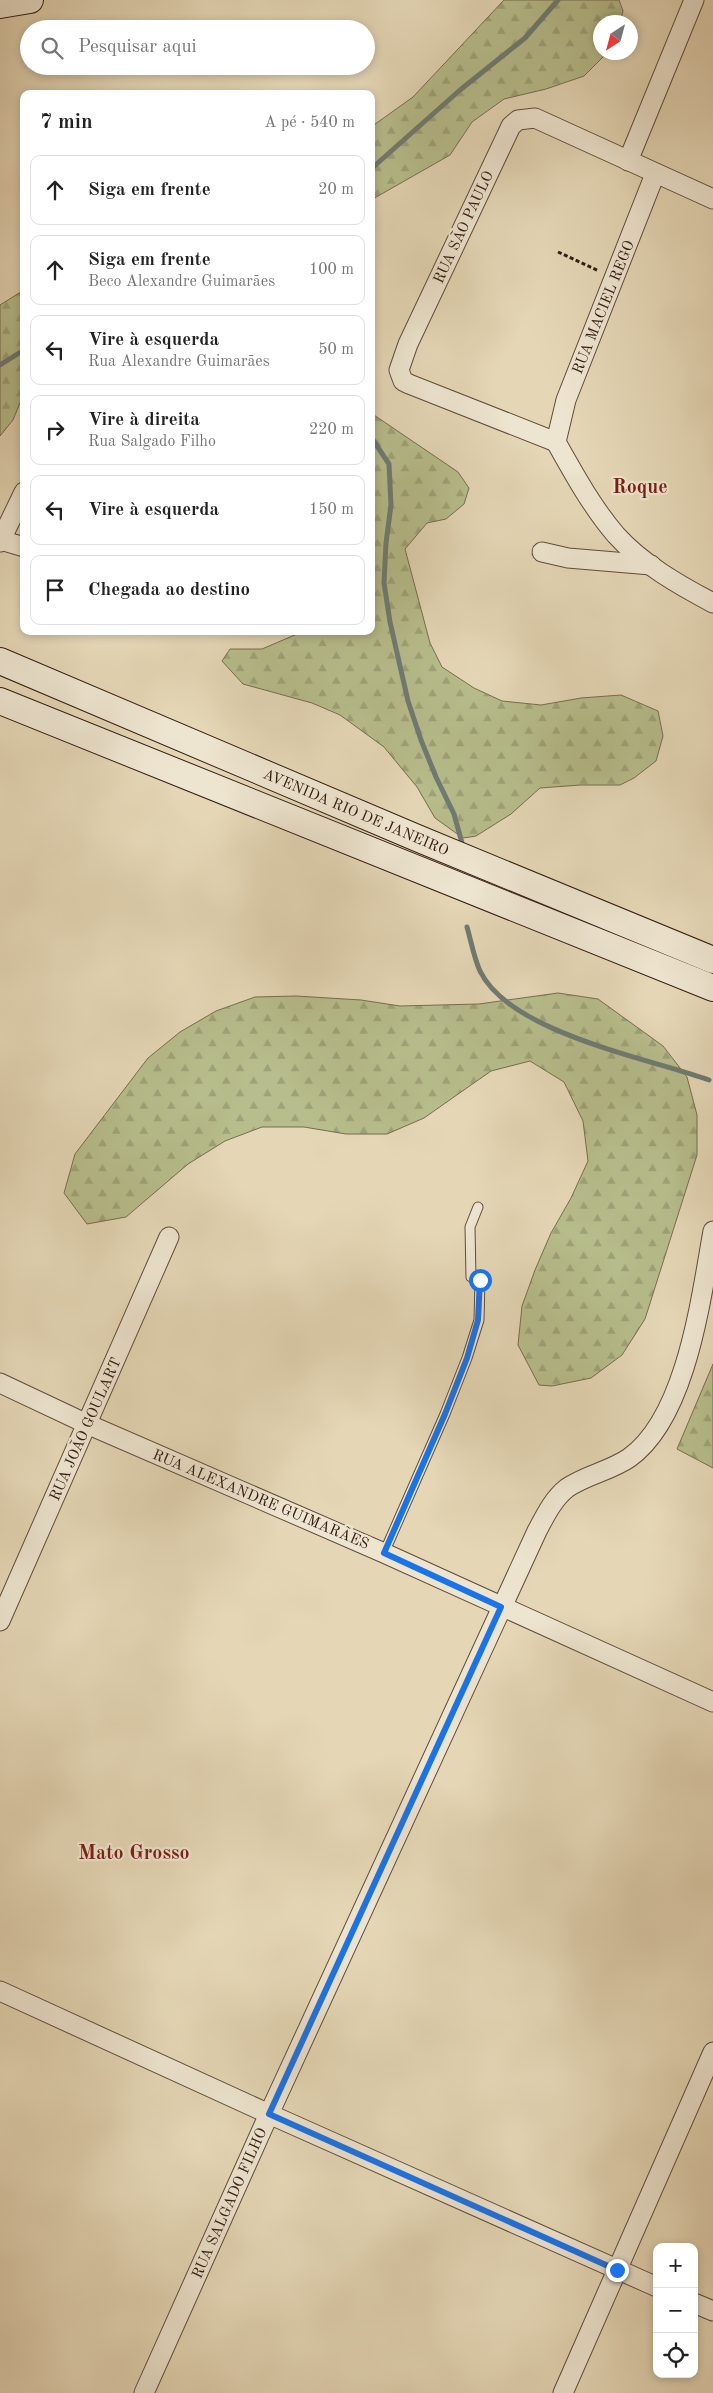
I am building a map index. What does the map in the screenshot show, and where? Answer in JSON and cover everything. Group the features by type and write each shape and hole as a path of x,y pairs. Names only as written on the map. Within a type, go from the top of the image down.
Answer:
{"main road":[{"path":"0,5 30,0"},
{"name":"AVENIDA RIO DE JANEIRO","path":"0,661 417,838 713,960"},
{"name":"AVENIDA RIO DE JANEIRO","path":"0,701 713,988"}],"street":[{"path":"628,160 694,0"},
{"name":"RUA SÃO PAULO","path":"556,442 409,384 400,377 400,361 511,126 518,120 535,118 713,199"},
{"name":"RUA MACIEL REGO","path":"556,442 566,400 655,174"},
{"path":"556,442 602,517 617,536 651,565 679,584 713,603"},
{"path":"20,500 0,541 20,546"},
{"path":"542,552 568,558 651,565"},
{"name":"RUA SALGADO FILHO","path":"144,2393 269,2114 501,1607 551,1506 566,1489 630,1458 660,1424 670,1403 695,1330 713,1232"},
{"name":"RUA JOÃO GOULART","path":"0,1620 169,1237"},
{"name":"RUA ALEXANDRE GUIMARÃES","path":"0,1383 87,1424 384,1553 713,1702"},
{"path":"0,1991 269,2114 653,2285"},
{"path":"563,2393 713,2052"},
{"path":"698,2305 713,2311"}],"lane":[{"path":"384,1553 445,1414 467,1358 478,1320 480,1280 471,1277 470,1227 478,1207"}],"path":[{"path":"558,252 615,278"}],"green space":[{"path":"504,0 619,0 623,11 622,15 593,15 593,60 600,60 584,76 546,89 504,99 472,122 450,155 375,198 375,124 413,97"},
{"path":"20,292 20,403 13,420 0,436 0,305"},
{"path":"375,416 458,472 469,488 464,504 446,519 427,523 405,549 430,643 442,667 474,688 502,701 541,705 581,698 621,695 658,711 663,736 656,761 634,778 620,785 540,788 511,814 476,836 463,838 435,818 417,787 384,747 340,715 312,703 243,684 222,661 230,649 262,649 295,635 375,635"},
{"path":"558,993 598,999 663,1046 687,1077 697,1115 697,1155 645,1319 622,1355 591,1378 552,1386 539,1385 518,1345 522,1306 535,1270 551,1233 571,1198 588,1161 583,1121 564,1082 530,1061 491,1071 424,1118 387,1134 346,1134 304,1127 262,1127 225,1141 188,1164 126,1217 87,1224 64,1193 75,1154 148,1058 180,1032 216,1011 255,997 296,996 361,1000 400,1006 479,1004"},
{"path":"713,1364 713,1468 677,1449"}],"waterway":[{"path":"375,165 460,90 525,38 558,0"},
{"path":"0,365 20,352"},
{"path":"375,443 389,464 391,505 386,543 384,583 390,622 408,701 436,777 454,814 462,843"},
{"path":"467,927 480,971 496,993 520,1011 550,1027 583,1040 709,1080"}],"district":[{"name":"Roque","path":"640,486"},
{"name":"Mato Grosso","path":"134,1852"}],"route":[{"path":"480,1280 478,1320 467,1358 445,1414 384,1553 501,1607 269,2114 617,2270"}]}
